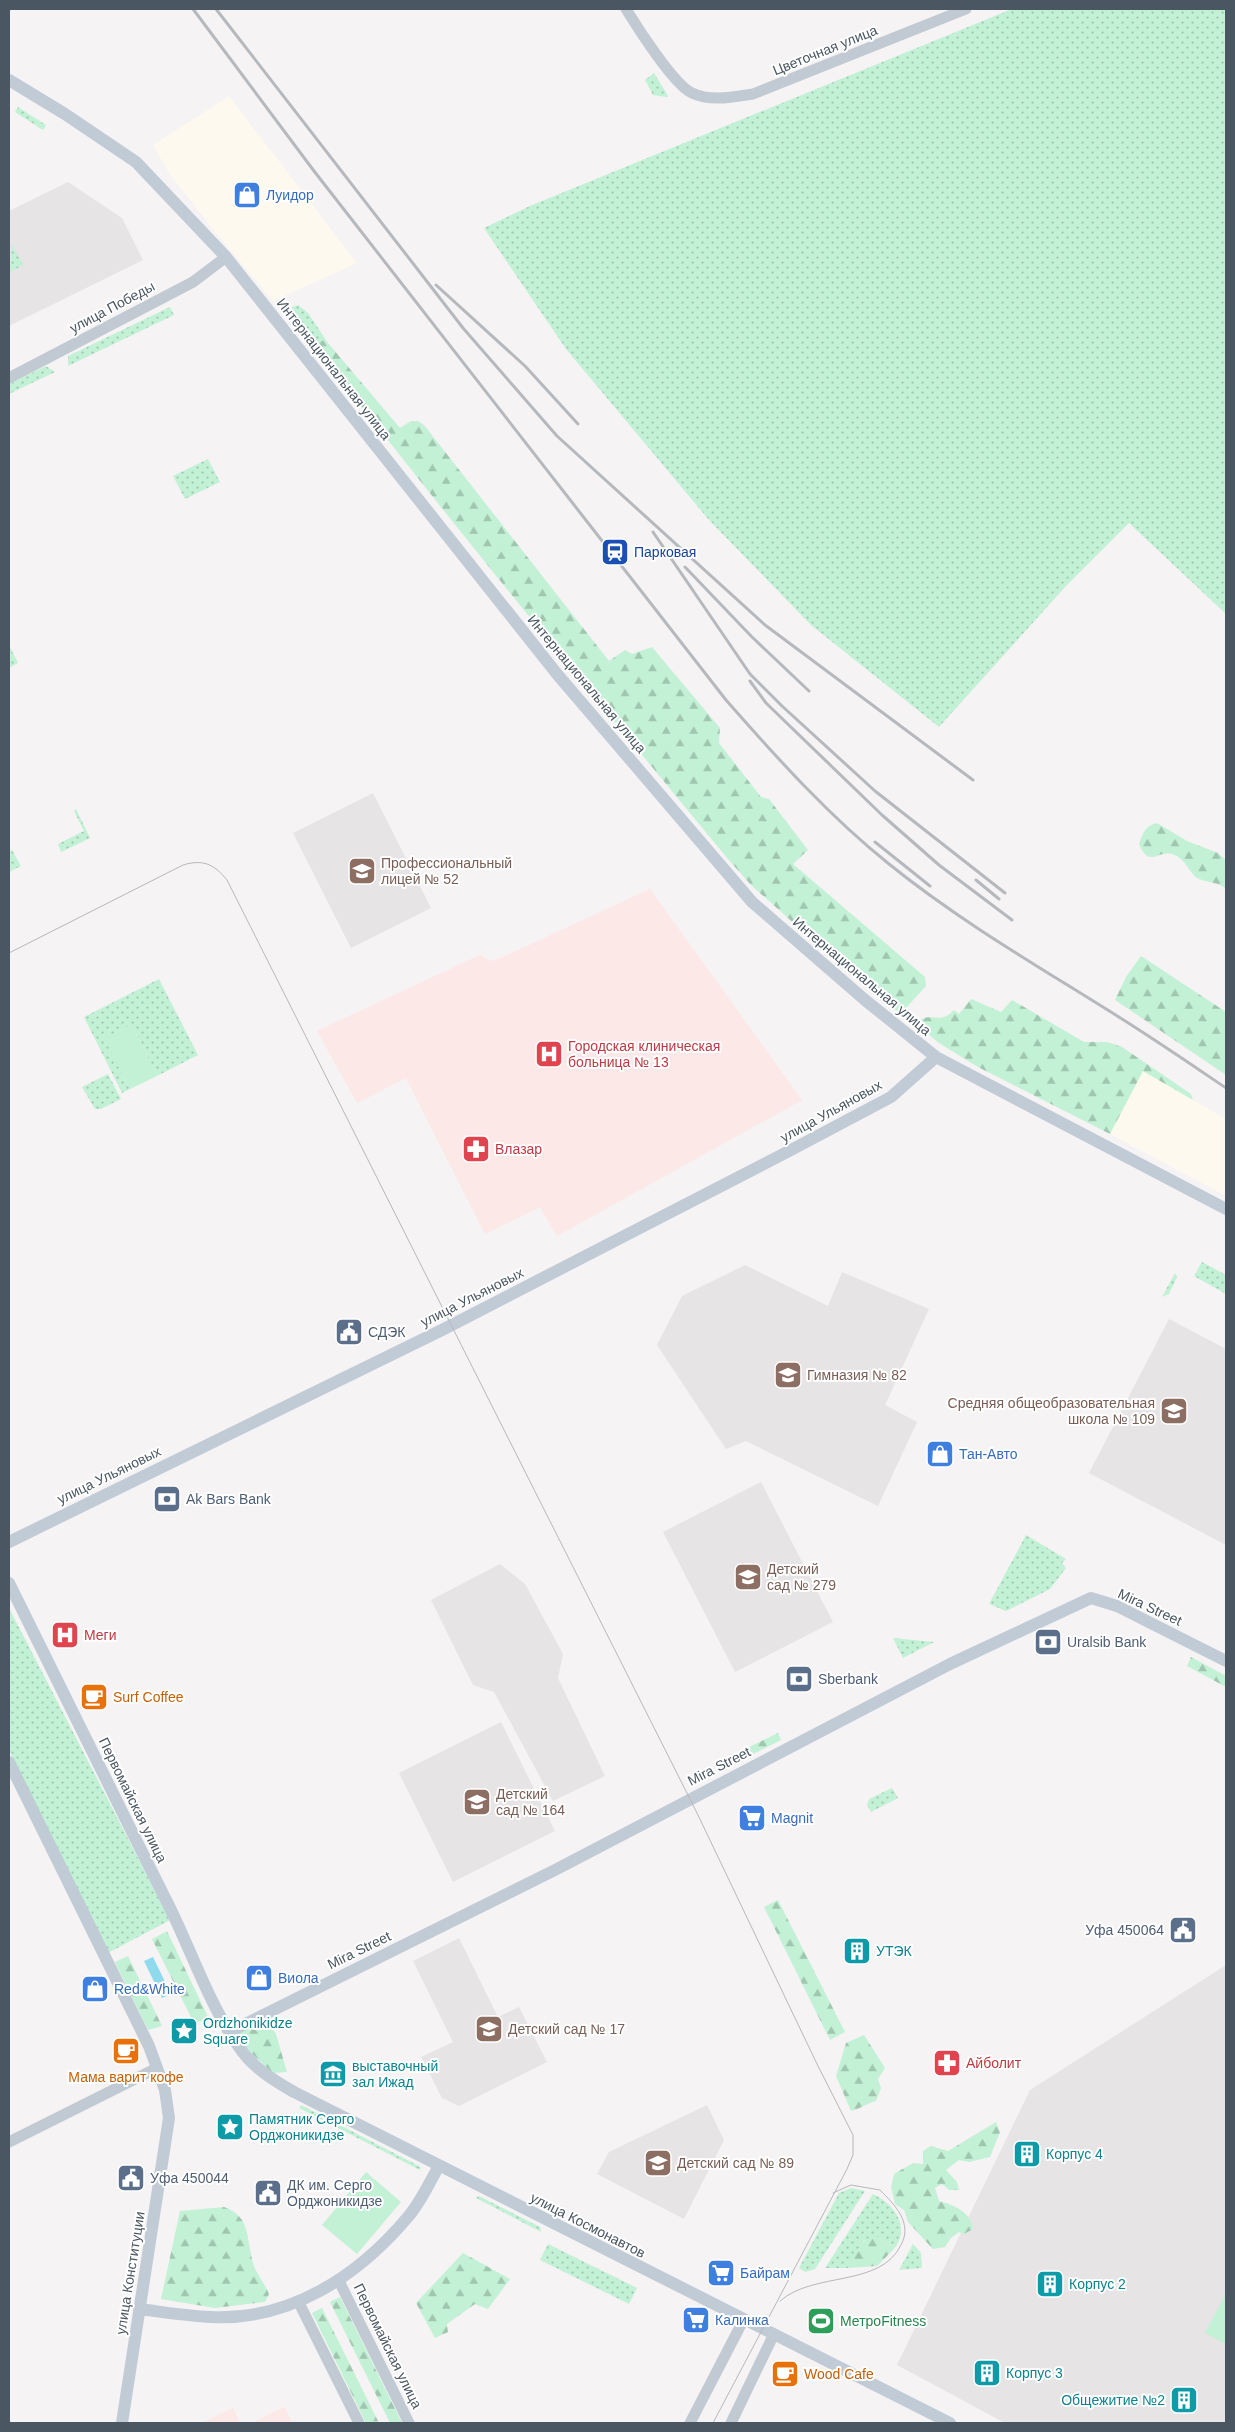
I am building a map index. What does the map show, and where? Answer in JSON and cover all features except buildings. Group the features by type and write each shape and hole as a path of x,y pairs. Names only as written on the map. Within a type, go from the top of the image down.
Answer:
{"main road":[{"name":"Интернациональная улица","path":"9,80 65,114 136,162 226,257 557,674 752,902 865,1000 936,1057 1226,1209"},
{"name":"улица Ульяновых","path":"9,1542 442,1330 791,1150 891,1097 936,1057"},
{"name":"Первомайская улица","path":"9,1583 174,1916 212,2004 229,2032"},
{"name":"Mira Street","path":"229,2032 555,1870 941,1668 1091,1598 1117,1606 1226,1661"},
{"path":"9,1762 149,2046 157,2068"},
{"name":"улица Космонавтов","path":"229,2032 239,2048 270,2078 294,2092 950,2423"},
{"name":"улица Конституции","path":"122,2423 169,2118 165,2090 157,2068"},
{"path":"139,2309 212,2318 267,2312 298,2301 339,2281 371,2255 409,2217 439,2166"}],"street":[{"name":"Цветочная улица","path":"626,9 665,66 691,93 720,99 753,94 966,9"},
{"name":"улица Победы","path":"9,378 193,282 226,257"},
{"path":"9,2142 157,2068"},
{"name":"Первомайская улица","path":"339,2281 409,2423"},
{"path":"298,2301 359,2423"},
{"path":"690,2423 744,2320"},
{"path":"731,2423 774,2334"}],"shaded area":[{"path":"229,96 357,263 273,301 215,232 169,173 153,145"},
{"path":"68,182 122,218 143,260 9,326 9,211"},
{"name":"Профессиональный лицей № 52","path":"373,793 431,908 351,948 293,833"},
{"name":"Городская клиническая больница № 13","path":"650,889 802,1100 557,1236 540,1207 485,1234 406,1078 357,1103 317,1031 480,955 490,961 501,958"},
{"path":"1143,1071 1226,1119 1226,1196 1110,1134"},
{"name":"Гимназия № 82","path":"745,1265 828,1306 842,1272 929,1309 885,1405 917,1422 878,1506 746,1441 726,1449 657,1345 682,1296"},
{"name":"Средняя общеобразовательная школа № 109","path":"1169,1319 1226,1349 1226,1545 1089,1473"},
{"name":"Детский сад № 279","path":"761,1482 833,1622 735,1672 663,1532"},
{"path":"500,1564 525,1584 563,1654 558,1678 605,1776 553,1801 494,1692 473,1685 431,1600"},
{"name":"Детский сад № 164","path":"501,1722 555,1831 453,1882 399,1773"},
{"name":"Детский сад № 17","path":"459,1938 498,2017 519,2007 547,2062 459,2106 442,2098 421,2057 453,2042 413,1961"},
{"path":"1226,1965 1226,2423 1005,2423 897,2365 1030,2090"},
{"name":"Детский сад № 89","path":"707,2105 724,2140 684,2219 597,2174 609,2152"},
{"path":"284,2407 292,2423 252,2423"},
{"path":"233,2408 240,2423 202,2423"}],"green space":[{"path":"1012,9 1226,9 1226,614 1129,523 1066,586 939,727 811,625 709,520 566,349 484,228 530,206"},
{"path":"654,73 667,97 653,95 645,80"},
{"path":"18,107 46,125 43,130 15,112"},
{"path":"12,245 23,265 10,272"},
{"path":"298,305 308,313 328,343 324,340 318,350 374,422 281,311"},
{"path":"170,307 174,315 68,366 68,356"},
{"path":"324,340 400,428 411,421 418,421 424,425 609,661 625,650 632,654 652,647 720,728 719,743 761,797 769,799 808,850 793,864 925,977 926,986 905,1009 897,1011 828,954 751,885 728,859 368,415 318,350 317,344"},
{"path":"46,366 55,372 9,394 9,384"},
{"path":"208,459 220,482 185,499 173,476"},
{"path":"9,648 18,663 9,668"},
{"path":"76,809 90,838 61,852 58,844 84,831 74,811"},
{"path":"1157,823 1187,841 1218,853 1226,860 1226,889 1220,885 1197,878 1182,859 1175,855 1147,856 1139,844 1147,828"},
{"path":"12,850 21,866 9,872 9,851"},
{"path":"1141,956 1226,1012 1226,1075 1115,1000 1126,977"},
{"path":"159,979 198,1055 157,1076 132,1025 105,1038 130,1089 122,1093 84,1017"},
{"path":"971,999 1001,1012 1012,1000 1084,1042 1107,1042 1122,1047 1191,1094 1193,1100 1143,1071 1110,1134 978,1067 939,1043 922,1029 920,1020 929,1017 945,1017 954,1010 959,1014"},
{"path":"132,1025 157,1076 130,1089 104,1038"},
{"path":"108,1074 121,1099 101,1109 95,1109 82,1087"},
{"path":"1202,1262 1226,1275 1226,1294 1194,1276"},
{"path":"1175,1273 1177,1277 1169,1294 1162,1297"},
{"path":"1026,1535 1066,1559 1062,1563 1066,1568 1050,1589 1006,1611 989,1604"},
{"path":"9,1608 170,1920 108,1953 9,1750"},
{"path":"893,1638 934,1642 903,1658"},
{"path":"1191,1657 1226,1676 1226,1687 1187,1666"},
{"path":"778,1733 781,1740 735,1763 731,1756"},
{"path":"892,1788 898,1798 871,1812 867,1805 869,1799"},
{"path":"778,1900 845,2032 830,2040 764,1907"},
{"path":"167,1931 209,2019 194,2023 152,1939"},
{"path":"128,1956 162,2026 148,2030 115,1962"},
{"path":"256,2023 270,2024 276,2034 287,2072 273,2073 253,2055 236,2035"},
{"path":"864,2035 885,2068 878,2079 881,2088 876,2101 851,2111 836,2076 846,2043"},
{"path":"301,2105 421,2167 420,2170 299,2108"},
{"path":"996,2122 1000,2132 990,2157 969,2162 959,2160 946,2170 957,2182 959,2190 949,2190 942,2184 935,2188 939,2201 961,2210 969,2218 973,2229 964,2234 959,2232 951,2238 945,2247 933,2249 908,2222 904,2210 895,2204 891,2187 894,2174 913,2163 923,2164 923,2151 931,2146 948,2151"},
{"path":"366,2172 401,2202 357,2254 322,2225"},
{"path":"851,2188 865,2191 815,2269 805,2272 799,2268 839,2193"},
{"path":"873,2194 888,2204 898,2217 901,2233 894,2249 878,2237 863,2241 848,2268 825,2268"},
{"path":"479,2196 540,2227 541,2232 476,2198"},
{"path":"224,2207 233,2211 244,2223 254,2266 269,2294 265,2302 215,2308 161,2299 180,2211"},
{"path":"870,2237 878,2237 894,2249 877,2266 848,2268 859,2247"},
{"path":"548,2244 637,2288 629,2304 540,2260"},
{"path":"913,2244 921,2253 922,2268 899,2270"},
{"path":"463,2253 510,2279 488,2309 475,2304 447,2324 448,2332 435,2338 416,2303"},
{"path":"1226,2293 1226,2344 1205,2333"},
{"path":"340,2297 402,2423 390,2423 330,2302"},
{"path":"322,2308 379,2423 366,2423 312,2313"}],"water":[{"path":"153,1957 171,1994 162,1998 144,1961"}],"tram line":[{"path":"9,953 183,865 190,863 208,864 227,880 697,1813 853,2135 853,2155 847,2169 713,2423"},
{"path":"780,2301 794,2292 810,2286 862,2274 878,2268 891,2259 901,2245 904,2237 904,2222 896,2208 880,2190 851,2185 833,2193"}],"railway":[{"path":"193,9 314,171 726,700 804,786 867,846 917,886 1003,945 1148,1036 1226,1088"},
{"path":"216,9 463,328 557,436 765,625 973,780"},
{"path":"436,285 525,366 578,424"},
{"path":"653,532 750,674 875,791 1005,893"},
{"path":"685,567 752,637 809,691"},
{"path":"750,681 766,703 882,815 939,865 1012,920"},
{"path":"875,842 930,886"},
{"path":"976,880 999,899"}],"place":[{"name":"Луидор","path":"247,195"},
{"name":"Парковая","path":"615,552"},
{"name":"Профессиональный лицей № 52","path":"362,871"},
{"name":"Городская клиническая больница № 13","path":"549,1054"},
{"name":"Влазар","path":"476,1149"},
{"name":"СДЭК","path":"349,1332"},
{"name":"Гимназия № 82","path":"788,1375"},
{"name":"Средняя общеобразовательная школа № 109","path":"1174,1411"},
{"name":"Тан-Авто","path":"940,1454"},
{"name":"Ak Bars Bank","path":"167,1499"},
{"name":"Детский сад № 279","path":"748,1577"},
{"name":"Меги","path":"65,1635"},
{"name":"Uralsib Bank","path":"1048,1642"},
{"name":"Sberbank","path":"799,1679"},
{"name":"Surf Coffee","path":"94,1697"},
{"name":"Детский сад № 164","path":"477,1802"},
{"name":"Magnit","path":"752,1818"},
{"name":"Уфа 450064","path":"1183,1930"},
{"name":"УТЭК","path":"857,1951"},
{"name":"Виола","path":"259,1978"},
{"name":"Red&White","path":"95,1989"},
{"name":"Детский сад № 17","path":"489,2029"},
{"name":"Ordzhonikidze Square","path":"184,2031"},
{"name":"Мама варит кофе","path":"126,2051"},
{"name":"Айболит","path":"947,2063"},
{"name":"выставочный зал Ижад","path":"333,2074"},
{"name":"Памятник Серго Орджоникидзе","path":"230,2127"},
{"name":"Корпус 4","path":"1027,2154"},
{"name":"Детский сад № 89","path":"658,2163"},
{"name":"Уфа 450044","path":"131,2178"},
{"name":"ДК им. Серго Орджоникидзе","path":"268,2193"},
{"name":"Байрам","path":"721,2273"},
{"name":"Корпус 2","path":"1050,2284"},
{"name":"Калинка","path":"696,2320"},
{"name":"МетроFitness","path":"821,2321"},
{"name":"Корпус 3","path":"987,2373"},
{"name":"Wood Cafe","path":"785,2374"},
{"name":"Общежитие №2","path":"1184,2400"}]}
